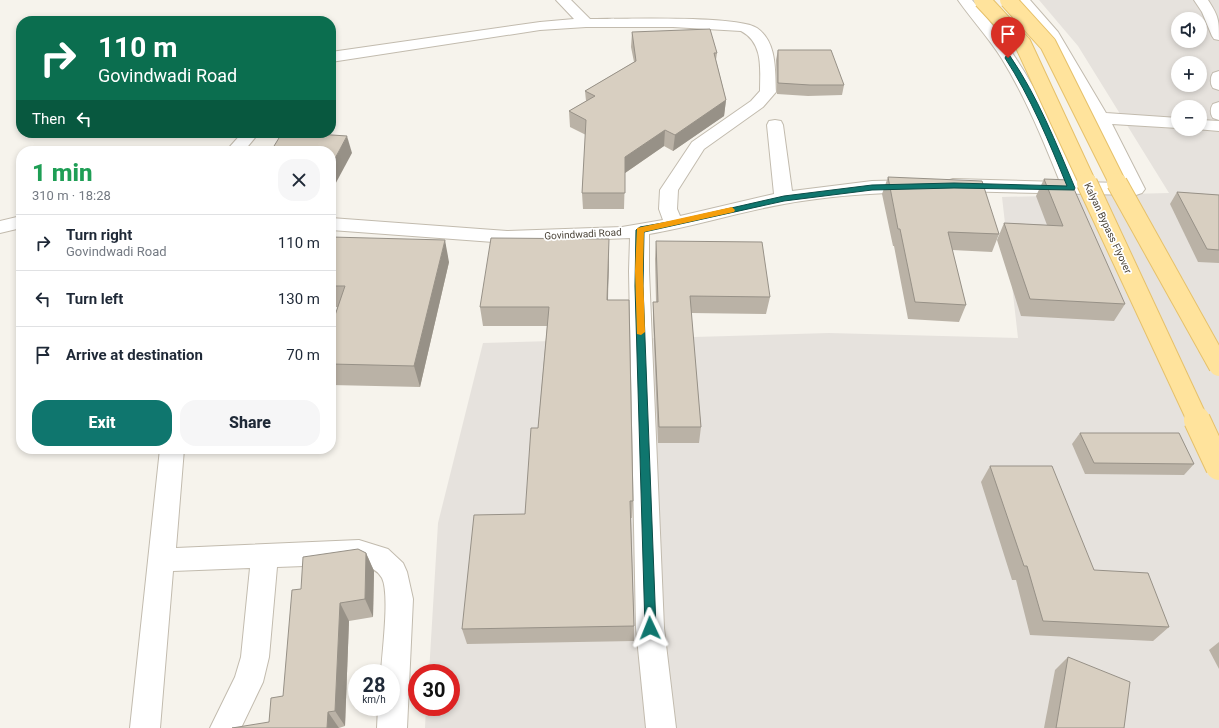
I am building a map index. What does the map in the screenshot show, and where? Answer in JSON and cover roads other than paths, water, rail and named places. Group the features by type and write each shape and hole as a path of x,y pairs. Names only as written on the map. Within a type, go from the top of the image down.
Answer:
{"main road":[{"name":"Kalyan Bypass Flyover","path":"982,0 1023,44 1219,466"},
{"path":"1008,0 1048,44 1113,175 1219,366"}],"street":[{"path":"563,0 586,23"},
{"path":"965,0 994,36 1022,80 1050,136 1071,188"},
{"path":"1022,0 1052,32 1090,97 1100,118 1171,123"},
{"path":"1201,0 1209,12 1219,36"},
{"path":"336,55 420,45 540,26 586,23 673,23 739,26 752,31 761,42 767,54 768,92 757,104 698,146 669,190 668,209 674,224"},
{"path":"1219,76 1219,85"},
{"path":"1219,107 1219,115"},
{"name":"Govindwadi Road","path":"336,224 508,237 622,233 674,224 784,198 872,188 935,186 1136,188 1100,118"},
{"path":"775,125 784,198"},
{"path":"1207,125 1219,126"},
{"path":"239,146 247,138"},
{"path":"0,226 16,223"},
{"path":"640,230 639,286 650,628 661,728"},
{"path":"145,728 172,454"},
{"path":"162,560 359,552 379,557 394,572 399,599 392,728"},
{"path":"225,728 248,682 255,657 265,556"}]}
